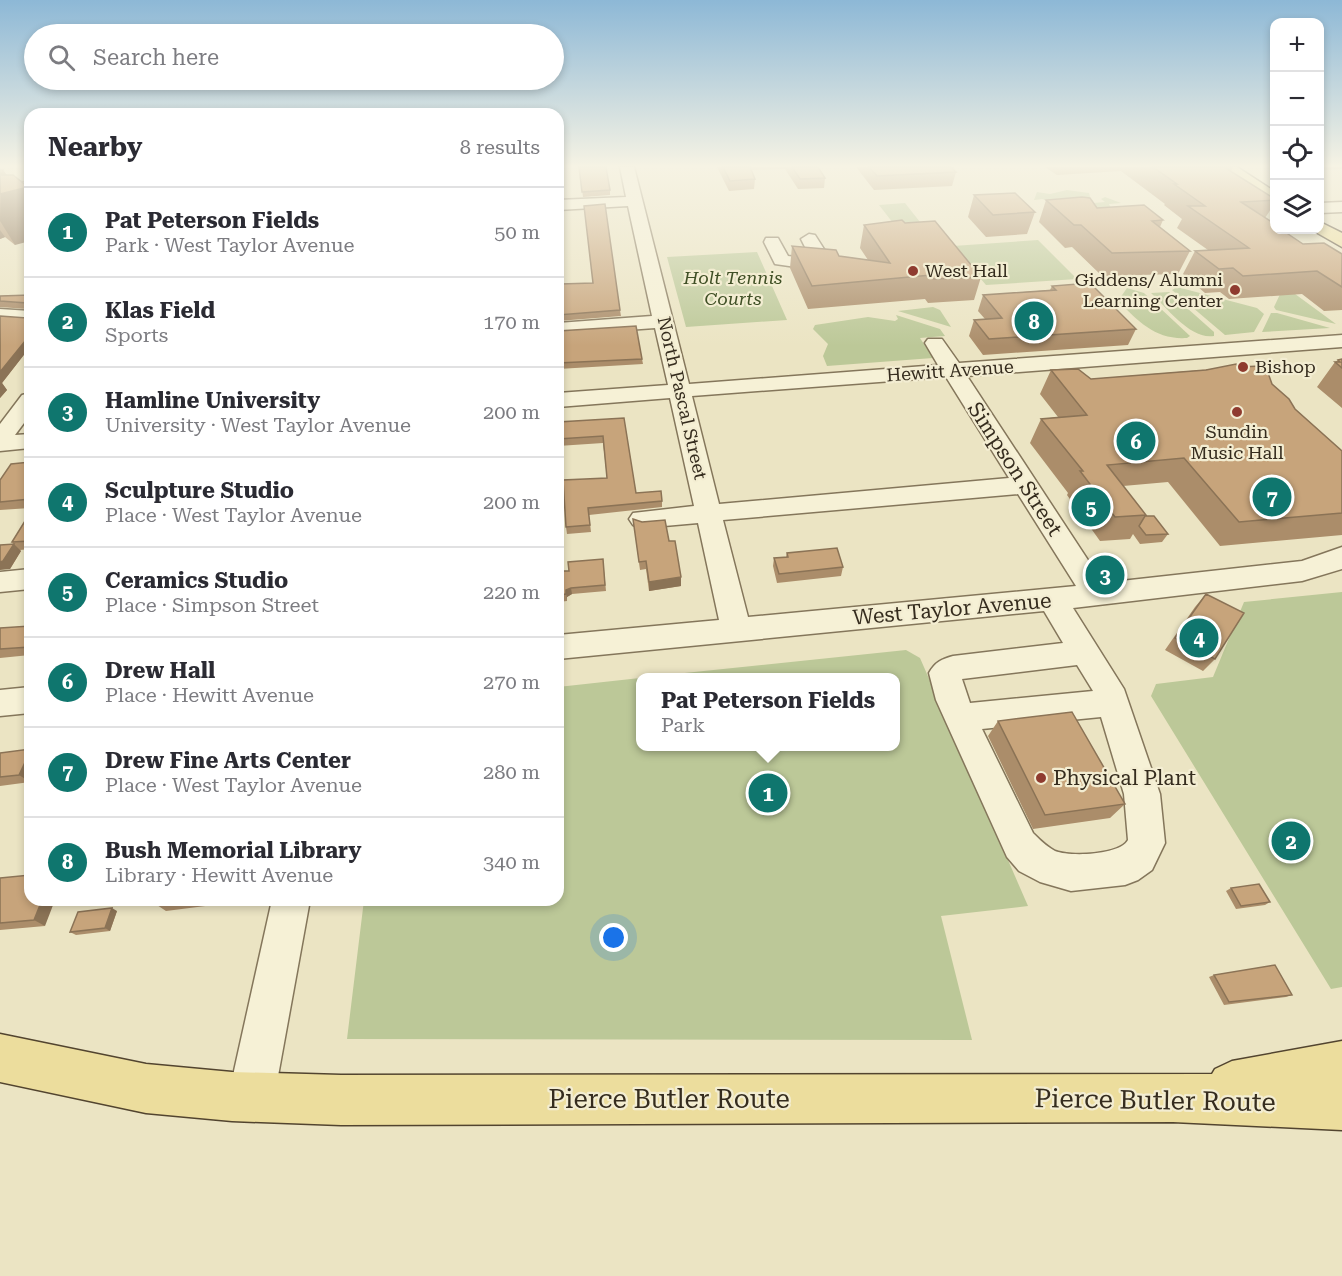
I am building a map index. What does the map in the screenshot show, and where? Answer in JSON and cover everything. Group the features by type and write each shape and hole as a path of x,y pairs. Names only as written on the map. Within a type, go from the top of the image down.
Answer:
{"main road":[{"path":"1324,230 1342,241"},
{"name":"Pierce Butler Route","path":"0,1058 88,1078 166,1091 251,1098 341,1100 1173,1097 1342,1105"},
{"path":"1173,1097 1342,1065"}],"street":[{"name":"North Pascal Street","path":"641,227 736,630"},
{"path":"772,242 781,260 817,265 820,257 809,239"},
{"path":"0,315 24,317"},
{"path":"564,329 663,321"},
{"name":"Hewitt Avenue","path":"564,400 1342,341"},
{"name":"Simpson Street","path":"934,343 1096,595"},
{"path":"0,442 24,408"},
{"path":"0,442 24,441"},
{"path":"642,519 1026,485"},
{"name":"West Taylor Avenue","path":"564,646 1096,595 1302,571 1323,566 1342,557"},
{"path":"0,582 24,580"},
{"path":"1052,600 1085,652 1108,689 1142,794 1147,843 1139,857 1125,867 1071,873 1053,869 1032,858 1020,845 960,718 945,674 952,668 1085,652"},
{"path":"0,704 24,701"},
{"path":"960,718 1111,703"},
{"path":"251,1098 290,906"}],"green space":[{"path":"1038,240 1077,279 986,285 953,246"},
{"name":"Holt Tennis Courts","path":"757,252 787,320 686,327 667,257"},
{"path":"1177,287 1257,308 1264,314 1254,332 1225,335 1172,290"},
{"path":"1127,288 1144,293 1190,336 1176,338 1166,336 1141,322 1118,301"},
{"path":"1282,290 1291,291 1336,324 1276,310 1274,307"},
{"path":"1169,292 1214,332 1214,336 1205,336 1188,328 1151,293"},
{"path":"933,307 940,310 951,327 898,311"},
{"path":"1271,313 1277,313 1330,328 1262,332"},
{"path":"896,315 940,329 945,336 920,338 933,358 827,366 823,356 828,344 813,329 815,325 868,317 895,321 898,319"},
{"path":"1342,592 1342,987 1331,989 1151,696 1156,684 1213,677 1244,602"},
{"path":"906,650 920,658 1028,906 941,916 972,1040 347,1039 363,906 564,906 564,686 636,678 636,751 900,751 900,673 685,673"}],"building":[{"path":"586,227 608,227 620,310 564,315 564,284 593,283"},
{"path":"865,227 940,227 981,277 934,279 931,275 812,286 792,246 836,250 839,256 890,263"},
{"path":"1083,227 1159,227 1190,251 1112,253"},
{"path":"1218,227 1270,227 1270,234 1288,234 1303,244 1324,243 1342,254 1342,287 1317,271 1243,276 1233,268 1219,269 1195,251 1249,248"},
{"path":"1090,283 1136,329 989,339 974,320 1002,318 983,295 1056,290 1052,286"},
{"path":"24,295 24,303 0,301 0,296"},
{"path":"0,316 24,318 24,342 0,372"},
{"path":"636,326 642,359 564,363 564,331"},
{"path":"1342,359 1342,368 1335,362 1340,362 1338,360"},
{"path":"1236,364 1238,367 1261,366 1267,370 1272,384 1289,399 1295,409 1342,451 1342,513 1239,522 1184,458 1107,465 1146,515 1115,517 1080,471 1083,471 1041,419 1087,415 1051,370 1078,369 1091,379 1206,370"},
{"path":"624,418 636,493 661,491 662,501 588,508 590,525 566,527 564,480 607,478 603,436 564,439 564,422"},
{"path":"24,463 24,500 0,502 0,480 11,464"},
{"path":"1145,516 1154,516 1168,534 1146,535 1139,526"},
{"path":"633,519 642,522 665,520 669,541 675,541 681,577 649,582 646,561 639,562"},
{"path":"24,523 24,541 12,542"},
{"path":"14,544 3,561 0,562 0,545"},
{"path":"837,548 843,567 779,574 774,558 788,557 787,553"},
{"path":"603,559 605,585 571,588 566,590 564,594 564,571 569,571 568,562"},
{"path":"1206,594 1244,613 1215,659 1175,638"},
{"path":"24,626 24,647 0,649 0,628"},
{"path":"1072,712 1125,804 1045,815 998,721"},
{"path":"24,750 24,765 19,775 0,777 0,753"},
{"path":"24,876 24,906 40,906 34,920 0,923 0,878"},
{"path":"1259,884 1270,902 1241,906 1231,888"},
{"path":"112,908 105,928 70,932 78,912"},
{"path":"1275,965 1292,995 1229,1002 1214,975"}],"place":[{"name":"West Hall","path":"913,271"},
{"name":"Giddens/ Alumni Learning Center","path":"1235,290"},
{"name":"Bush Memorial Library","path":"1034,321"},
{"name":"Bishop","path":"1243,367"},
{"name":"Sundin Music Hall","path":"1237,412"},
{"name":"Drew Hall","path":"1136,441"},
{"name":"Drew Fine Arts Center","path":"1272,497"},
{"name":"Ceramics Studio","path":"1091,507"},
{"name":"Hamline University","path":"1105,575"},
{"name":"Sculpture Studio","path":"1199,638"},
{"name":"Physical Plant","path":"1041,778"},
{"name":"Pat Peterson Fields","path":"768,793"},
{"name":"Klas Field","path":"1291,841"}]}
